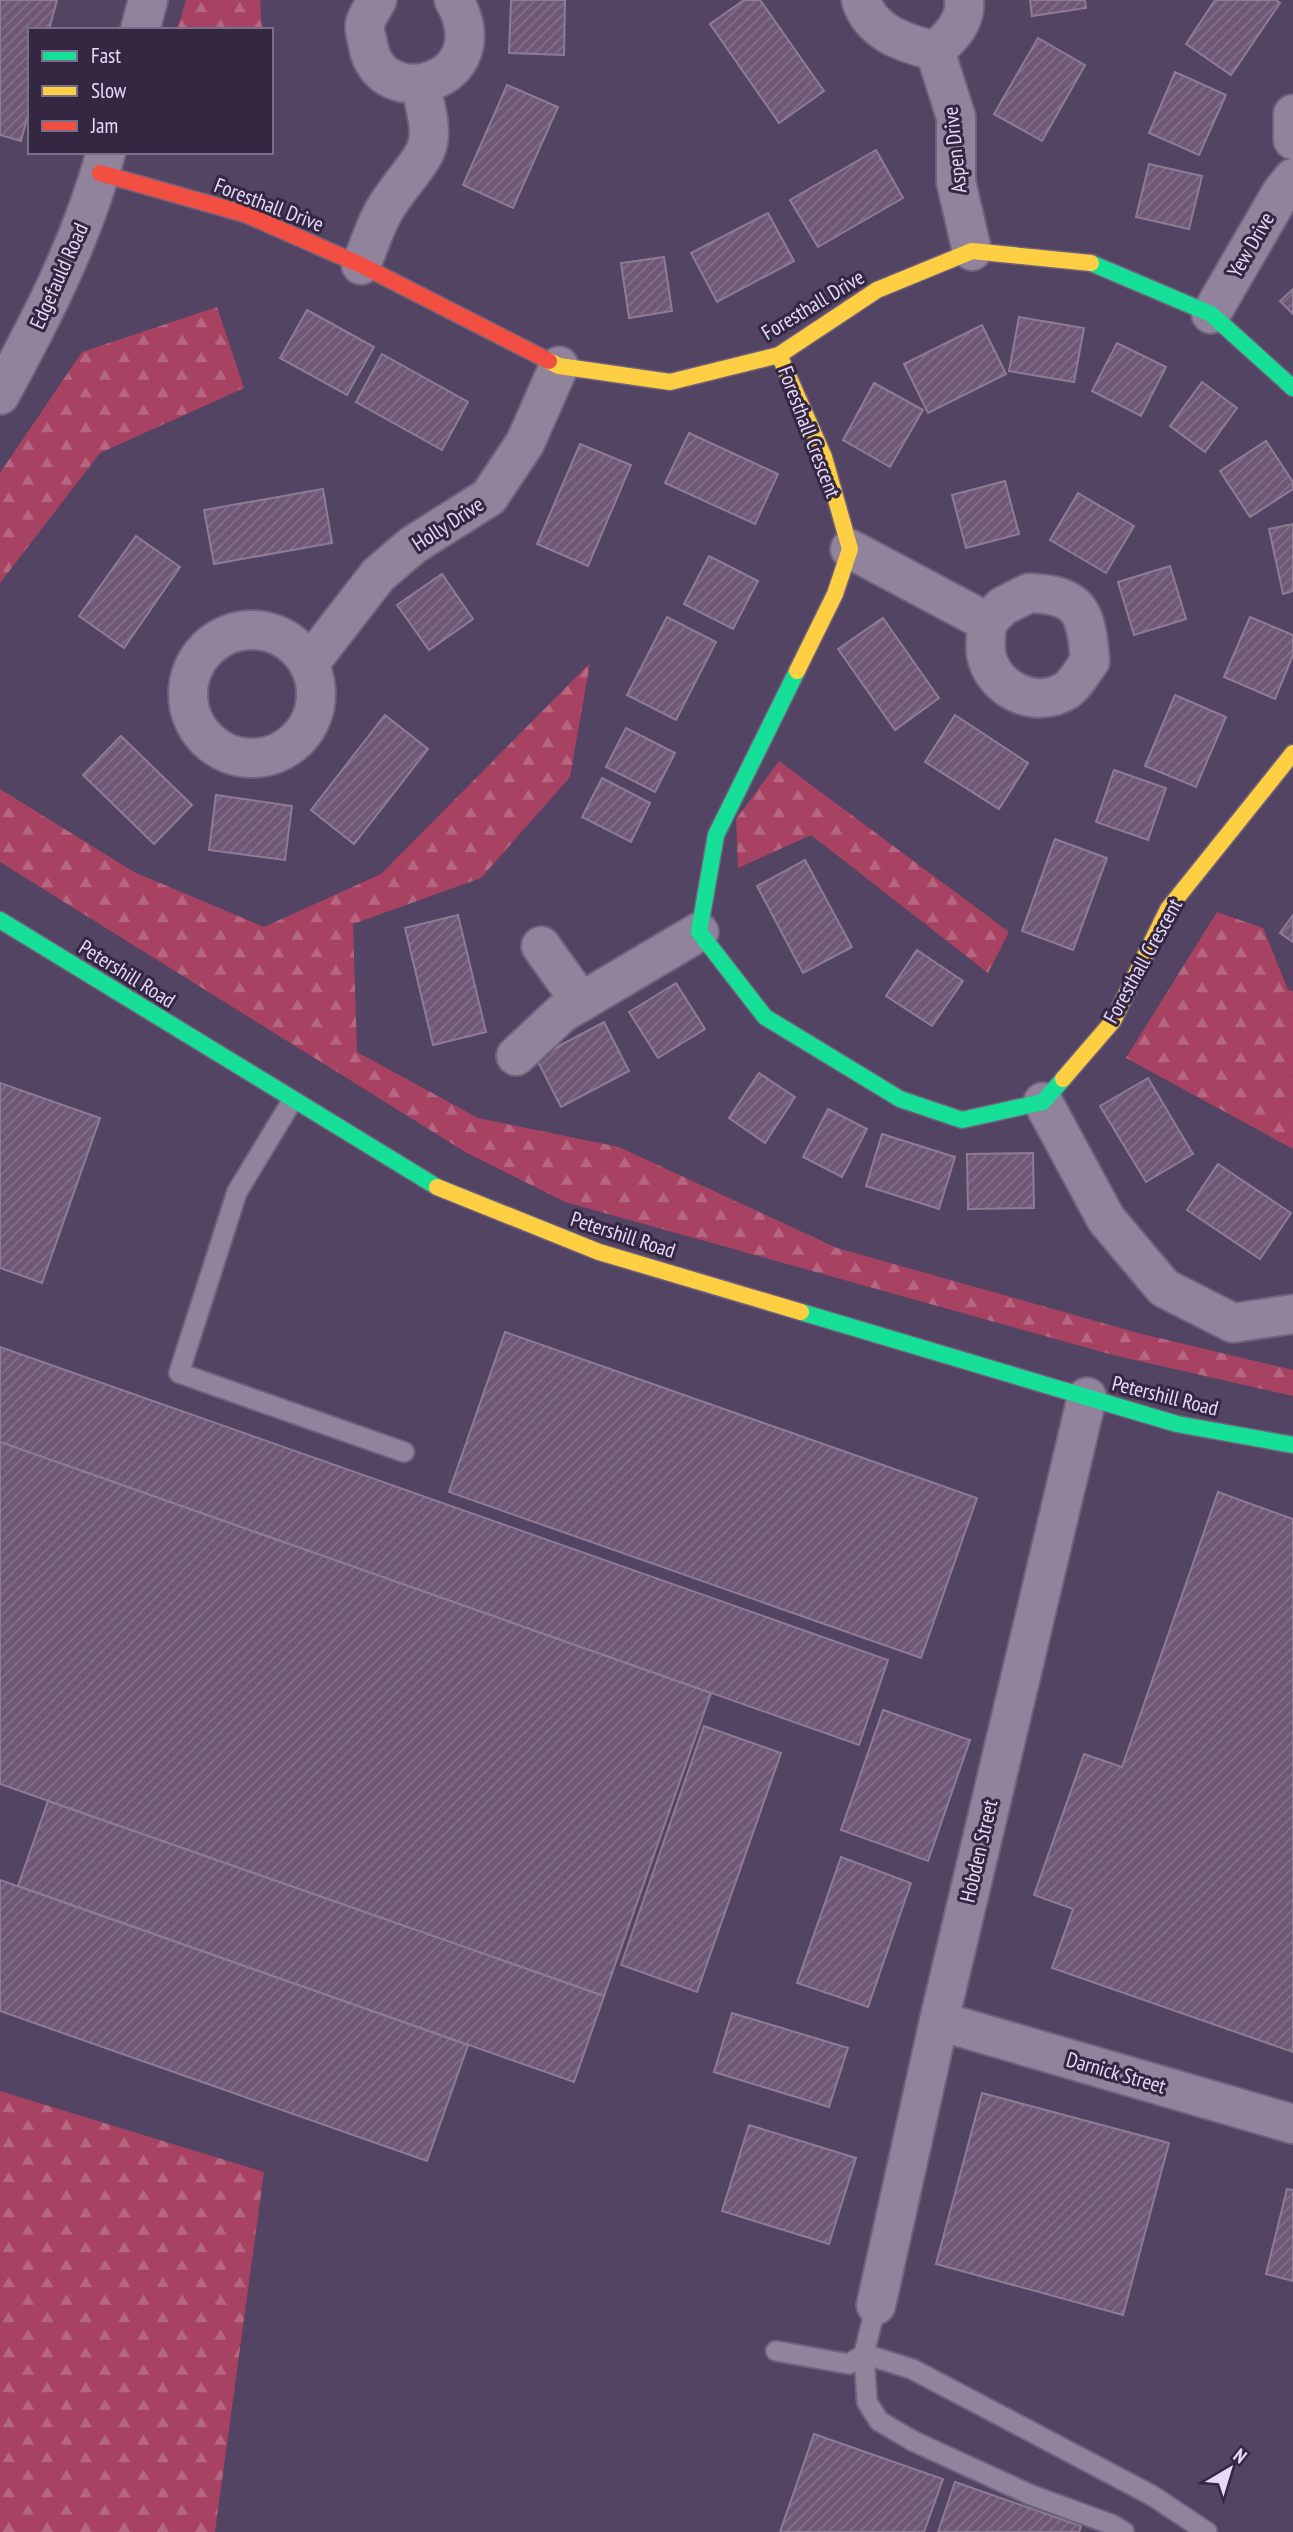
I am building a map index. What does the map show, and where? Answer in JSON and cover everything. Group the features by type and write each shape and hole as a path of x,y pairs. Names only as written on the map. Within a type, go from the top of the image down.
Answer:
{"street":[{"path":"141,28 148,0"},
{"path":"377,0 364,25 370,57 381,72 399,82 420,85 437,80 454,67 466,41 465,19 454,0"},
{"path":"861,0 866,16 902,43 935,51 952,36 965,10 964,0"},
{"name":"Aspen Drive","path":"935,51 956,117 956,182 972,251"},
{"path":"361,265 388,203 422,160 431,134 420,85"},
{"path":"1293,114 1293,140"},
{"name":"Foresthall Drive","path":"103,162 244,214 361,265 559,366 670,382 779,355 877,290 972,251 1091,263 1211,314 1293,388"},
{"name":"Edgefauld Road","path":"0,395 53,298 83,229 103,162"},
{"name":"Yew Drive","path":"1211,314 1280,193 1293,178"},
{"name":"Foresthall Crescent","path":"779,355 824,457 850,549"},
{"name":"Holly Drive","path":"309,664 378,575 413,545 489,497 525,443 559,366"},
{"path":"986,622 850,549 835,594 716,835 699,932 765,1017 900,1099 962,1120 1044,1102 1106,1219 1164,1288 1233,1323 1293,1314"},
{"name":"Foresthall Crescent","path":"1044,1102 1113,1021 1168,909 1293,753"},
{"name":"Petershill Road","path":"0,920 292,1101 440,1189 599,1252 1177,1424 1293,1445"},
{"path":"516,1056 562,1013 699,932"},
{"path":"541,946 581,1002"},
{"name":"Hobden Street","path":"876,2305 939,2021 1087,1397"},
{"name":"Darnick Street","path":"939,2021 1293,2124"}],"lane":[{"path":"292,1101 237,1192 179,1373 404,1452"},
{"path":"876,2305 864,2354 867,2402 879,2421 913,2441 1020,2490 1113,2525 1124,2532"},
{"path":"776,2351 849,2364 864,2354"},
{"path":"864,2354 924,2375 1153,2496 1207,2532"}],"green space":[{"path":"186,0 260,0 262,28 178,28"},
{"path":"217,307 244,388 100,453 0,583 0,473 82,352"},
{"path":"590,663 570,777 481,878 353,924 357,1052 478,1118 619,1147 837,1248 1138,1333 1293,1370 1293,1396 1113,1355 565,1202 467,1153 0,862 0,789 134,872 264,927 381,874"},
{"path":"779,761 1009,932 988,973 811,835 738,868 736,819"},
{"path":"1217,912 1263,928 1288,990 1293,991 1293,1149 1126,1058"},
{"path":"0,2091 264,2172 215,2532 0,2532"}],"building":[{"path":"0,0 57,0 50,28 28,28 28,114 21,141 0,135"},
{"path":"511,0 565,0 564,55 509,53"},
{"path":"744,0 760,0 824,91 779,123 710,24"},
{"path":"1030,0 1085,0 1086,8 1032,16"},
{"path":"1215,0 1276,0 1280,3 1231,75 1186,44"},
{"path":"1038,38 1085,65 1042,141 994,114"},
{"path":"1175,72 1226,95 1199,155 1149,133"},
{"path":"507,85 558,107 513,208 463,185"},
{"path":"876,150 903,198 818,247 790,200"},
{"path":"1149,164 1202,176 1189,229 1136,217"},
{"path":"768,213 794,261 717,302 691,253"},
{"path":"664,257 672,311 629,318 621,263"},
{"path":"1293,289 1293,314 1280,301"},
{"path":"307,310 374,347 347,395 280,358"},
{"path":"1019,317 1084,328 1074,382 1009,371"},
{"path":"982,325 1006,374 928,413 904,364"},
{"path":"1117,343 1166,367 1141,416 1092,391"},
{"path":"382,354 468,402 442,450 356,402"},
{"path":"1202,382 1237,408 1205,452 1170,426"},
{"path":"874,383 923,410 890,467 843,440"},
{"path":"689,433 778,474 755,524 665,483"},
{"path":"1266,441 1293,482 1293,489 1250,517 1220,471"},
{"path":"580,444 631,465 588,566 537,544"},
{"path":"1005,481 1019,534 966,548 952,495"},
{"path":"323,489 332,543 214,564 204,510"},
{"path":"1078,493 1134,526 1106,573 1050,540"},
{"path":"1293,524 1293,591 1283,594 1269,529"},
{"path":"136,536 180,567 124,648 79,616"},
{"path":"709,556 758,581 733,629 684,604"},
{"path":"1170,566 1186,619 1134,635 1118,582"},
{"path":"442,574 473,619 429,650 397,605"},
{"path":"667,617 716,642 676,720 627,695"},
{"path":"1250,617 1293,635 1293,655 1275,699 1224,677"},
{"path":"883,618 939,698 895,730 838,649"},
{"path":"1175,695 1226,717 1196,787 1145,766"},
{"path":"385,715 428,749 354,844 311,810"},
{"path":"955,715 1028,763 999,809 925,762"},
{"path":"626,728 675,753 655,792 606,767"},
{"path":"121,736 192,805 154,844 83,775"},
{"path":"1114,770 1166,788 1148,840 1096,822"},
{"path":"602,778 650,803 631,842 582,817"},
{"path":"216,795 292,806 285,860 209,850"},
{"path":"1055,839 1107,858 1073,950 1022,931"},
{"path":"805,860 852,947 803,973 757,886"},
{"path":"458,915 486,1032 433,1045 405,928"},
{"path":"1293,915 1293,942 1280,933"},
{"path":"917,950 963,981 932,1026 886,996"},
{"path":"676,983 705,1029 658,1058 629,1012"},
{"path":"604,1022 629,1071 561,1107 536,1058"},
{"path":"759,1073 795,1097 765,1143 729,1118"},
{"path":"1148,1078 1193,1154 1146,1182 1100,1106"},
{"path":"0,1083 100,1118 42,1283 0,1268"},
{"path":"828,1109 867,1129 842,1177 803,1157"},
{"path":"882,1134 955,1157 939,1209 866,1186"},
{"path":"1033,1153 1034,1208 968,1209 967,1154"},
{"path":"1218,1164 1291,1213 1260,1259 1187,1210"},
{"path":"505,1332 977,1498 921,1658 449,1492"},
{"path":"0,1347 888,1660 859,1745 0,1442"},
{"path":"0,1442 711,1693 604,1996 0,1784"},
{"path":"1218,1492 1293,1519 1293,2052 1052,1968 1073,1909 1034,1895 1084,1754 1122,1767"},
{"path":"883,1710 970,1740 928,1861 841,1830"},
{"path":"704,1726 781,1753 697,1992 621,1965"},
{"path":"48,1801 604,1996 574,2082 18,1886"},
{"path":"841,1857 911,1883 868,2007 797,1983"},
{"path":"0,1880 468,2045 427,2161 0,2011"},
{"path":"732,2013 848,2048 829,2107 714,2072"},
{"path":"982,2093 1169,2143 1123,2315 936,2264"},
{"path":"749,2125 856,2158 829,2244 722,2211"},
{"path":"1287,2189 1293,2190 1293,2281 1266,2274"},
{"path":"814,2434 943,2479 924,2532 780,2532"},
{"path":"955,2482 1081,2526 1079,2532 938,2532"}],"traffic: fast":[{"path":"1091,263 1211,314 1293,388"},
{"path":"797,671 716,835 699,932 765,1017 900,1099 962,1120 1043,1102 1063,1079"},
{"path":"0,920 437,1187"},
{"path":"801,1312 1177,1424 1293,1445"}],"traffic: slow":[{"path":"549,361 559,366 670,382 779,355 877,290 972,251 1091,263"},
{"path":"779,355 824,457 850,549 835,594 797,671"},
{"path":"1063,1079 1113,1021 1168,909 1293,753"},
{"path":"437,1187 599,1252 801,1312"}],"traffic: jam":[{"path":"100,173 245,214 361,265 549,361"}]}
